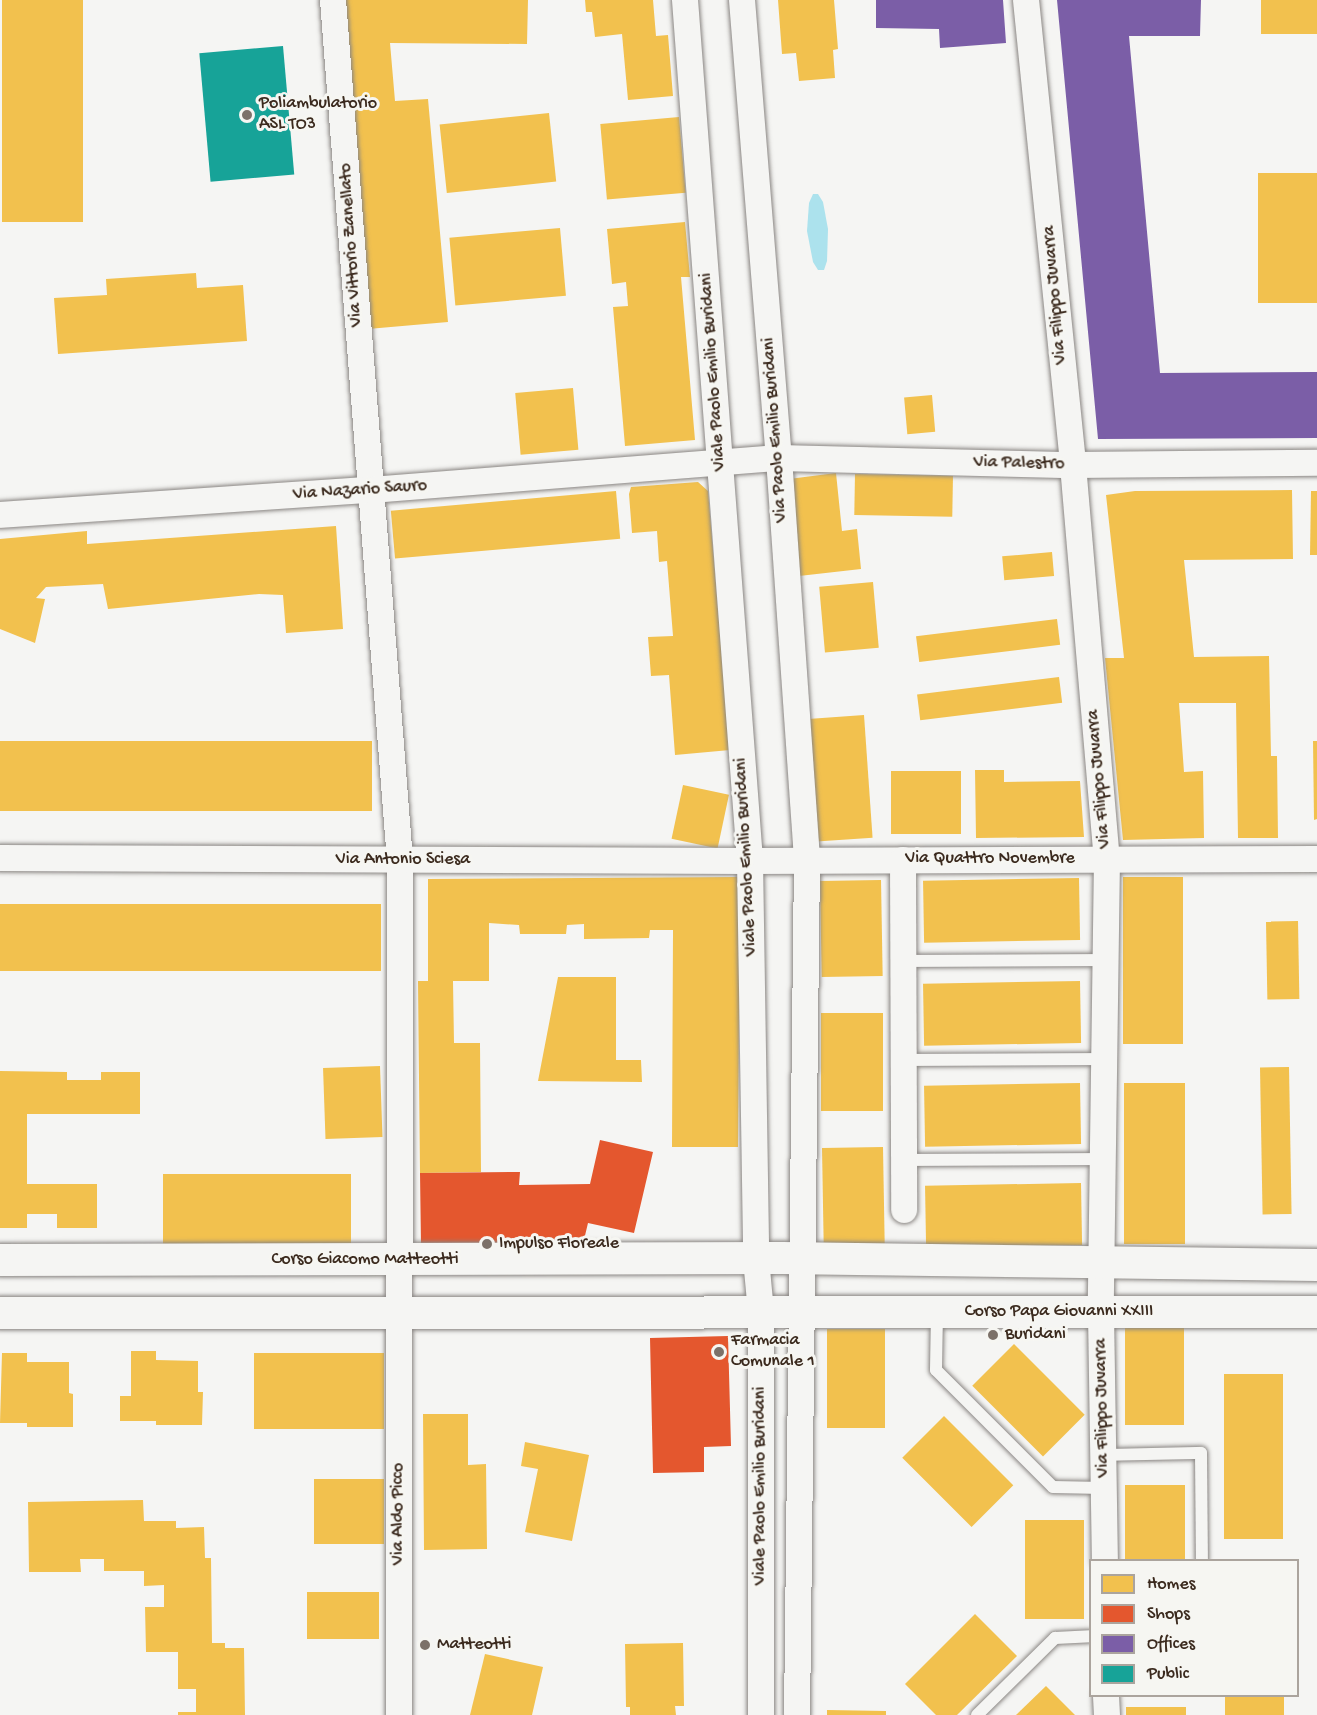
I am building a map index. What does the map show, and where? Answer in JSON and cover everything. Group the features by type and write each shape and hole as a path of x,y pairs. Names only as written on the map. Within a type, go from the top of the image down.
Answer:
{"street":[{"name":"Via Vittorio Zanellato","path":"333,0 400,860"},
{"name":"Viale Paolo Emilio Buridani","path":"685,0 750,861 756,1258 761,1312 761,1715"},
{"name":"Via Paolo Emilio Buridani","path":"742,0 807,861"},
{"name":"Via Filippo Juvarra","path":"1026,0 1072,465 1107,858 1101,1312 1105,1559"},
{"name":"Via Palestro","path":"721,463 778,458 1072,465 1317,463"},
{"name":"Via Nazario Sauro","path":"0,515 721,463"},
{"name":"Via Antonio Sciesa","path":"0,858 807,861"},
{"name":"Via Quattro Novembre","path":"807,861 1107,858 1317,859"},
{"name":"Via Aldo Picco","path":"399,1715 400,860"},
{"path":"903,860 904,1210"},
{"name":"Viale Paolo Emilio Buridani","path":"797,1715 807,861"},
{"path":"803,1258 1317,1265"},
{"name":"Corso Giacomo Matteotti","path":"0,1260 803,1258"},
{"path":"0,1313 800,1312"},
{"name":"Corso Papa Giovanni XXIII","path":"800,1312 1317,1312"},
{"path":"1106,1697 1107,1715"}],"lane":[{"path":"904,961 1105,960"},
{"path":"904,1060 1105,1059"},
{"path":"904,1160 1104,1159"},
{"path":"937,1312 936,1370 1053,1487 1104,1488"},
{"path":"1103,1455 1201,1453 1202,1559"},
{"path":"977,1715 1054,1638 1089,1636"}],"water":[{"path":"813,194 818,194 823,202 828,229 827,261 824,270 818,270 813,262 807,231 809,203"}],"building: Homes":[{"path":"2,0 83,0 83,222 2,222"},
{"path":"340,0 528,0 527,44 390,43 395,101 428,99 448,322 368,329"},
{"path":"585,0 653,0 656,36 668,35 673,96 628,100 622,34 595,37 592,12 586,12"},
{"path":"778,0 834,0 838,49 833,50 835,78 799,81 796,53 782,54"},
{"path":"1261,0 1317,0 1317,34 1261,34"},
{"path":"549,113 556,182 447,193 440,124"},
{"path":"679,117 686,193 607,200 600,124"},
{"path":"1258,173 1317,173 1317,303 1258,303"},
{"path":"685,222 690,277 681,277 695,440 625,446 613,307 628,306 626,282 612,284 607,229"},
{"path":"560,228 566,296 455,305 449,238"},
{"path":"196,273 197,288 243,285 247,341 58,354 54,298 107,295 106,279"},
{"path":"573,388 578,450 521,455 515,393"},
{"path":"932,395 935,432 907,434 904,397"},
{"path":"836,473 842,531 857,529 861,569 799,576 789,479"},
{"path":"855,474 953,476 952,517 854,515"},
{"path":"698,482 708,491 730,750 675,755 669,675 651,676 648,637 673,636 667,561 659,562 657,531 632,533 629,494 631,487"},
{"path":"1292,490 1293,559 1184,560 1194,657 1269,656 1271,756 1277,756 1278,838 1238,838 1236,703 1179,703 1184,772 1203,771 1204,838 1123,840 1105,658 1124,658 1106,495 1135,491"},
{"path":"616,491 620,539 395,559 391,511"},
{"path":"1311,491 1317,491 1317,555 1310,555"},
{"path":"336,526 343,629 286,633 283,595 259,594 108,609 103,584 46,587 36,598 45,599 35,643 0,629 0,539 87,531 87,544"},
{"path":"1052,552 1054,576 1004,580 1002,556"},
{"path":"873,582 879,648 825,652 819,587"},
{"path":"1057,619 1060,645 919,662 916,636"},
{"path":"1059,677 1062,703 920,720 917,694"},
{"path":"864,715 873,838 817,842 808,719"},
{"path":"0,741 372,741 372,811 0,811"},
{"path":"1313,741 1317,741 1317,819 1314,820"},
{"path":"975,770 1004,770 1004,782 1080,781 1084,837 976,838"},
{"path":"891,771 961,771 961,834 891,834"},
{"path":"683,785 729,795 718,849 672,839"},
{"path":"740,877 738,1147 672,1147 673,930 650,930 649,938 584,939 584,924 567,925 566,934 520,934 519,925 489,923 489,981 453,981 454,1043 480,1043 481,1172 420,1173 418,981 428,981 428,879"},
{"path":"1123,877 1183,877 1183,1044 1123,1044"},
{"path":"1079,878 1080,940 924,943 923,881"},
{"path":"881,880 883,976 822,977 820,881"},
{"path":"0,904 381,904 381,971 0,971"},
{"path":"1298,921 1299,999 1267,1000 1266,922"},
{"path":"558,977 616,977 616,1060 641,1060 642,1082 538,1081"},
{"path":"1080,981 1081,1043 924,1046 923,984"},
{"path":"821,1013 883,1013 883,1111 821,1111"},
{"path":"380,1066 382,1137 326,1139 323,1068"},
{"path":"1289,1067 1292,1214 1263,1214 1260,1068"},
{"path":"0,1071 67,1072 67,1080 101,1080 101,1072 140,1072 140,1114 27,1114 27,1184 97,1184 97,1228 57,1228 57,1214 27,1214 27,1228 0,1228"},
{"path":"1080,1083 1081,1144 925,1147 924,1086"},
{"path":"1124,1083 1185,1083 1185,1244 1124,1244"},
{"path":"883,1147 885,1247 824,1248 822,1148"},
{"path":"163,1174 351,1174 351,1248 163,1248"},
{"path":"1081,1183 1082,1245 926,1248 925,1186"},
{"path":"1125,1328 1184,1328 1184,1425 1125,1425"},
{"path":"827,1329 885,1329 885,1428 827,1428"},
{"path":"1014,1344 1085,1415 1043,1456 972,1386"},
{"path":"131,1351 156,1351 156,1360 198,1361 198,1392 203,1392 202,1425 156,1425 156,1421 120,1421 120,1396 131,1396"},
{"path":"2,1353 27,1353 27,1362 69,1362 69,1393 73,1394 73,1427 27,1427 27,1423 0,1423"},
{"path":"254,1353 384,1353 384,1429 254,1429"},
{"path":"1224,1374 1283,1374 1283,1539 1224,1539"},
{"path":"423,1414 468,1414 468,1465 486,1464 487,1549 424,1550"},
{"path":"944,1416 1013,1485 972,1527 902,1458"},
{"path":"525,1442 589,1455 572,1541 525,1532 538,1469 521,1466"},
{"path":"314,1479 384,1479 384,1544 314,1544"},
{"path":"1125,1485 1185,1485 1185,1559 1125,1559"},
{"path":"143,1500 144,1521 176,1521 176,1528 204,1527 205,1558 211,1558 212,1643 225,1643 225,1648 244,1648 245,1715 178,1715 178,1712 196,1712 196,1689 178,1689 178,1652 146,1652 145,1607 164,1607 164,1585 144,1586 144,1571 104,1571 104,1559 80,1559 81,1572 29,1572 28,1502"},
{"path":"1025,1520 1084,1520 1084,1619 1025,1619"},
{"path":"307,1592 379,1592 379,1639 307,1639"},
{"path":"975,1614 1017,1656 957,1715 936,1715 905,1684"},
{"path":"683,1643 684,1706 675,1706 676,1715 630,1715 630,1707 626,1707 625,1644"},
{"path":"485,1654 543,1667 532,1715 470,1715"},
{"path":"1046,1686 1075,1715 1016,1715"},
{"path":"1225,1697 1284,1697 1284,1715 1225,1715"},
{"path":"1126,1707 1186,1707 1186,1715 1126,1715"},
{"path":"827,1710 886,1711 886,1715 827,1715"}],"building: Shops":[{"path":"600,1140 653,1152 634,1233 588,1223 583,1244 421,1245 420,1173 520,1172 519,1185 590,1184"},
{"path":"728,1336 731,1446 704,1447 704,1472 653,1473 650,1338"}],"building: Offices":[{"path":"876,0 1003,0 1006,43 940,48 939,29 876,28"},
{"path":"1057,0 1201,0 1200,36 1129,36 1160,373 1317,372 1317,438 1098,439"}],"building: Public":[{"name":"Poliambulatorio ASL TO3","path":"283,46 294,175 211,182 199,53"}],"place":[{"name":"Poliambulatorio ASL TO3","path":"247,115"},
{"name":"Impulso Floreale","path":"487,1244"},
{"name":"Buridani","path":"993,1335"},
{"name":"Farmacia Comunale 1","path":"719,1352"},
{"name":"Matteotti","path":"425,1645"}]}
